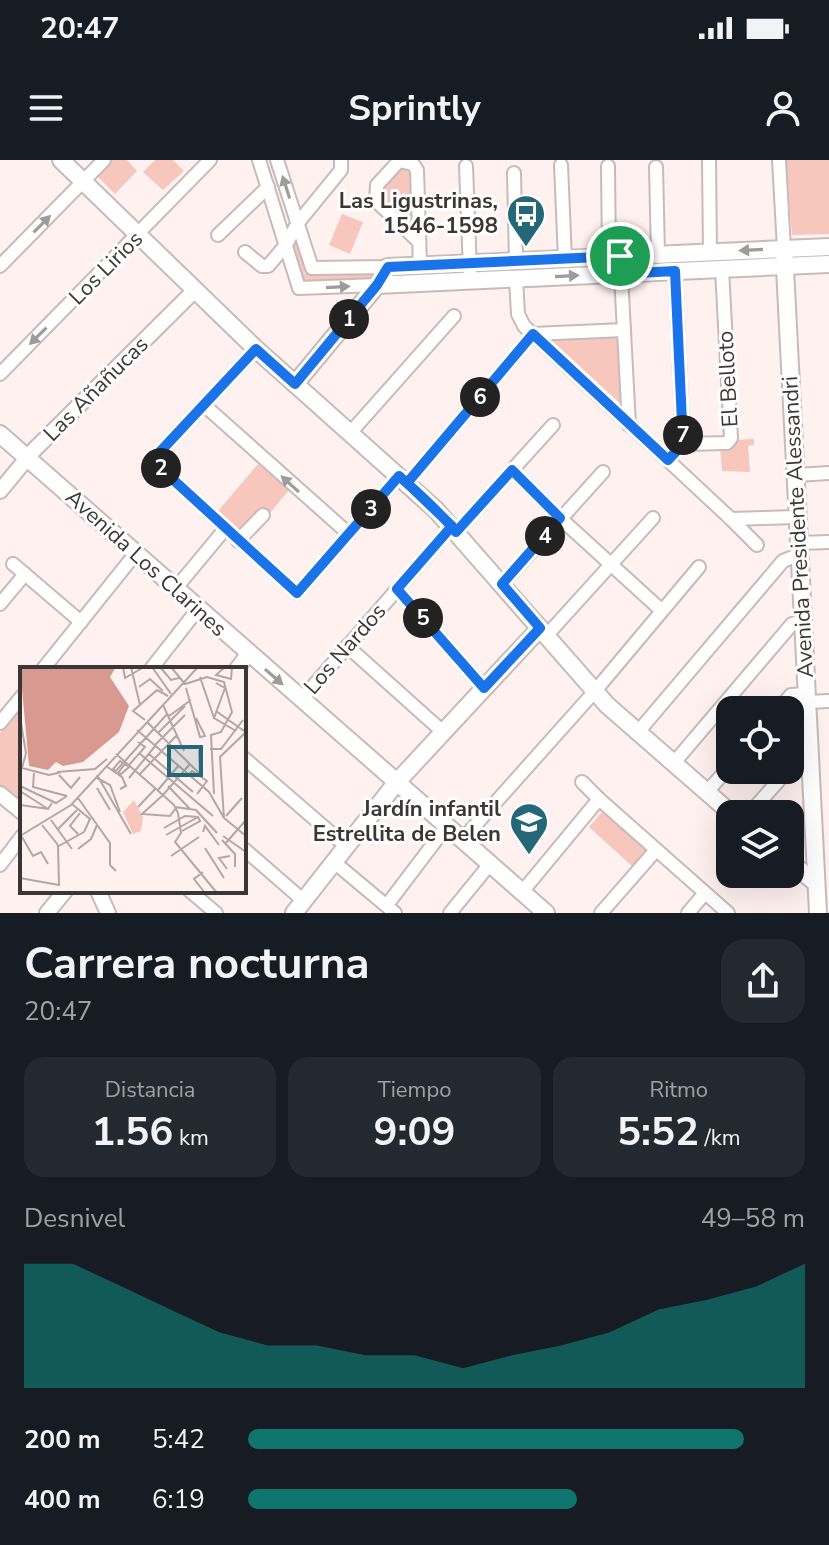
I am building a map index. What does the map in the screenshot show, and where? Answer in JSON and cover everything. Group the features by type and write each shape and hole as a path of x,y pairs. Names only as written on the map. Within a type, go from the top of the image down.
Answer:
{"main road":[{"path":"61,160 256,349 351,432 454,529 595,691 716,801"},
{"path":"295,384 377,285 388,267 829,247"},
{"name":"Avenida Presidente Alessandri","path":"784,249 810,758 820,874 818,913"},
{"path":"377,285 829,264"},
{"name":"Avenida Los Clarines","path":"0,434 546,913"},
{"path":"299,909 396,783 484,688 543,631"}],"street":[{"path":"0,266 104,160"},
{"name":"Los Lirios","path":"0,374 210,160"},
{"path":"259,160 299,288 377,285"},
{"path":"277,160 312,268 388,267"},
{"path":"245,252 262,266 268,266 341,170 341,160"},
{"path":"418,241 376,201 377,185 401,160 413,164 417,170 420,266"},
{"path":"709,160 710,252"},
{"path":"779,160 784,249"},
{"path":"561,165 565,259"},
{"path":"466,166 470,281"},
{"path":"608,166 624,330 629,425"},
{"path":"656,167 658,255"},
{"path":"514,173 516,261"},
{"path":"218,235 268,187"},
{"name":"El Belloto","path":"683,444 727,443 731,438 722,269"},
{"path":"668,460 683,444 675,271"},
{"path":"516,279 518,314 524,326 757,545"},
{"name":"Las Añañucas","path":"0,491 28,458 195,290"},
{"path":"351,432 454,316"},
{"path":"256,349 157,455 156,464 297,593 533,334 624,330"},
{"path":"204,405 349,534"},
{"name":"Los Nardos","path":"301,700 397,589 553,425"},
{"path":"512,470 661,610"},
{"path":"502,584 603,472"},
{"path":"796,475 829,473"},
{"path":"238,541 263,515"},
{"path":"731,519 798,517"},
{"path":"543,631 653,518"},
{"path":"176,588 225,529"},
{"path":"638,732 783,561 799,549 829,542"},
{"path":"45,667 136,553"},
{"path":"13,564 81,622"},
{"path":"462,840 595,691 699,567"},
{"path":"0,604 25,574"},
{"path":"397,589 484,688"},
{"path":"153,667 198,609"},
{"path":"673,764 792,624 803,621"},
{"path":"347,646 443,732"},
{"path":"238,667 248,654"},
{"path":"804,697 829,701"},
{"path":"0,723 20,698"},
{"path":"804,760 810,758"},
{"path":"246,760 346,846"},
{"path":"582,782 728,913"},
{"path":"706,793 716,782"},
{"path":"761,800 776,784"},
{"path":"0,794 20,810"},
{"path":"522,892 599,799"},
{"path":"334,862 391,909 446,827"},
{"path":"0,865 20,839"},
{"path":"601,913 656,850"},
{"path":"246,851 299,909"},
{"path":"450,913 490,864"},
{"path":"47,913 63,893"},
{"path":"99,893 108,913"},
{"path":"192,893 216,913"},
{"path":"688,913 705,893"}],"shaded area":[{"path":"109,160 127,160 137,171 115,194 95,174"},
{"path":"155,160 173,160 184,171 163,190 143,172"},
{"path":"786,160 829,160 829,234 792,235"},
{"path":"400,165 412,170 415,232 380,200 382,186"},
{"path":"342,214 363,222 350,254 329,245"},
{"path":"297,233 305,274 383,270 375,279 301,282 290,242"},
{"path":"616,333 620,337 623,406 548,337"},
{"path":"754,439 754,445 748,446 750,472 722,471 720,447 734,440"},
{"path":"258,464 289,490 270,513 264,509 244,534 218,511"},
{"path":"20,708 20,801 0,786 0,733"},
{"path":"601,813 647,851 633,867 589,827"}],"place":[{"name":"Las Ligustrinas, 1546-1598","path":"526,248"},
{"name":"Jardín infantil Estrellita de Belen","path":"529,856"}],"route":[{"path":"620,256 388,267 377,285 295,384 256,349 157,455 156,464 297,593 399,476 436,510 452,526 456,532 512,470 560,518 502,584 540,628 484,688 397,589 452,526 436,510 407,483 533,334 668,460 683,444 675,271 619,274 620,256"}]}
